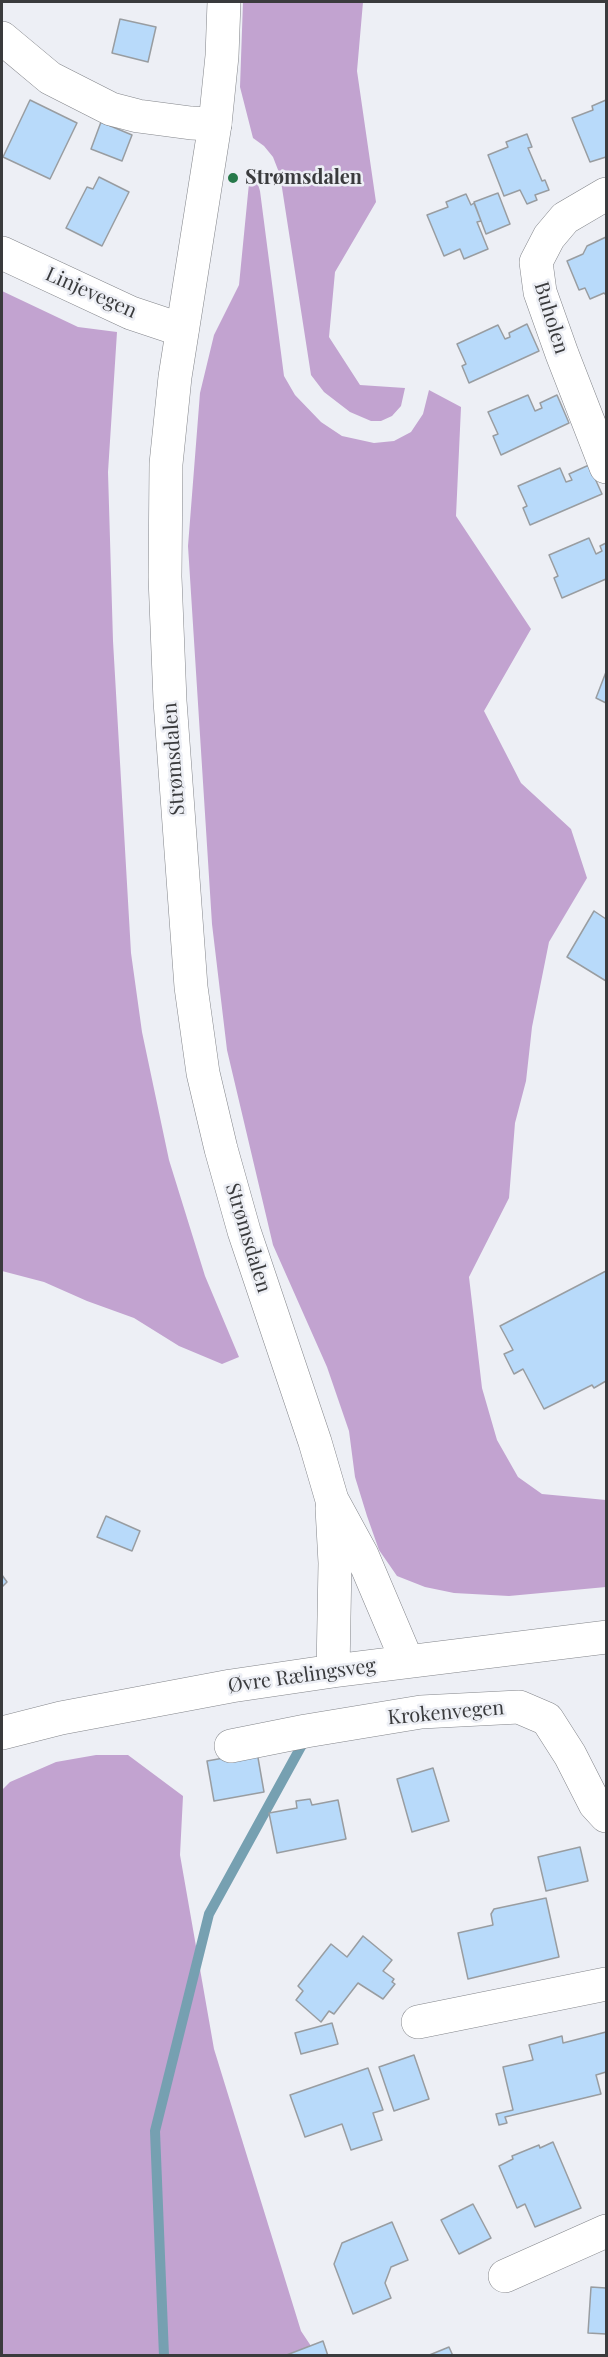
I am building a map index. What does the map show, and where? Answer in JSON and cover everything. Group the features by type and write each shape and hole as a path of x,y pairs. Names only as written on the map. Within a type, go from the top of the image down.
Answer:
{"main road":[{"name":"Strømsdalen","path":"224,2 222,56 215,124 175,377 166,464 165,577 170,702 183,903 196,1031 221,1149 244,1231 315,1442 332,1500 362,1555 407,1661"},
{"path":"2,38 50,78 111,109 148,118 215,124"},
{"name":"Buholen","path":"604,452 540,292 536,262 549,237 565,218 606,194"},
{"name":"Linjevegen","path":"2,253 131,313 182,330"},
{"name":"Strømsdalen","path":"332,1500 335,1563 333,1671"},
{"name":"Øvre Rælingsveg","path":"2,1733 120,1706 333,1671 606,1637"},
{"name":"Krokenvegen","path":"231,1746 421,1712 519,1707 547,1719 570,1755 595,1804 606,1816"},
{"path":"418,2022 606,1984"},
{"path":"505,2276 606,2230"}],"shaded area":[{"path":"243,2 363,2 357,71 376,202 335,272 329,337 360,385 405,388 401,406 392,416 381,421 371,421 350,412 324,392 311,375 280,175 273,157 253,138 240,87"},
{"path":"250,173 256,178 260,191 284,376 295,395 321,422 342,436 374,443 394,441 411,432 423,414 429,390 461,407 456,516 531,629 484,711 521,783 571,829 587,878 549,942 532,1027 526,1081 515,1123 509,1198 469,1277 482,1388 497,1440 518,1477 542,1494 606,1500 606,1587 509,1596 454,1593 425,1587 397,1576 379,1550 367,1516 355,1477 349,1431 327,1367 273,1245 227,1050 212,924 188,546 200,393 214,335 239,285"},
{"path":"2,291 78,327 117,332 108,472 113,641 131,953 142,1032 169,1160 205,1276 239,1357 222,1364 179,1346 134,1318 44,1282 2,1271"},
{"path":"96,1755 128,1755 183,1796 180,1855 214,2049 301,2331 317,2355 2,2356 2,1790 10,1782 56,1762"}],"building":[{"path":"120,19 156,27 148,62 112,53"},
{"path":"30,100 77,123 50,179 3,157"},
{"path":"606,100 606,157 590,162 572,118 593,110 592,106"},
{"path":"101,122 132,135 122,161 91,149"},
{"path":"527,134 532,147 528,148 542,181 545,180 549,190 535,195 537,200 527,204 520,190 504,196 488,155 508,147 506,142"},
{"path":"99,177 129,192 102,246 66,228 87,187 93,189"},
{"path":"498,193 510,224 486,234 474,202"},
{"path":"466,194 471,205 474,203 481,221 477,222 488,249 464,259 460,249 444,256 427,215 448,207 446,202"},
{"path":"606,237 606,295 604,293 590,299 585,288 579,290 567,261 583,254 587,246"},
{"path":"527,324 539,351 469,383 462,366 466,364 457,344 498,325 505,339 510,337 509,333"},
{"path":"528,395 535,411 542,408 540,403 557,395 569,423 501,455 493,436 498,434 488,412"},
{"path":"589,465 602,494 530,525 523,508 527,506 518,486 560,468 566,482 572,480 569,474"},
{"path":"589,538 596,554 602,551 600,546 606,543 606,579 562,598 554,578 558,576 549,555"},
{"path":"606,672 606,703 596,698"},
{"path":"594,911 606,919 606,981 567,957"},
{"path":"606,1271 606,1381 594,1388 592,1385 544,1409 523,1369 514,1374 504,1354 513,1350 500,1326"},
{"path":"106,1516 140,1531 132,1551 97,1537"},
{"path":"2,1575 7,1582 2,1587"},
{"path":"257,1752 264,1792 214,1801 207,1761"},
{"path":"433,1768 449,1821 412,1832 397,1779"},
{"path":"310,1799 312,1805 338,1800 346,1839 277,1853 269,1813 297,1808 296,1801"},
{"path":"580,1847 588,1881 546,1891 538,1857"},
{"path":"546,1898 559,1957 468,1979 458,1933 493,1925 491,1914 494,1909"},
{"path":"363,1936 392,1960 383,1971 394,1979 392,1982 395,1984 383,1999 358,1983 334,2014 329,2011 321,2022 296,2000 303,1991 298,1986 331,1944 347,1957"},
{"path":"332,2023 338,2044 301,2054 295,2033"},
{"path":"606,2032 606,2072 596,2075 601,2094 505,2117 507,2123 499,2125 496,2114 513,2110 503,2067 533,2060 529,2045 562,2036 563,2043"},
{"path":"414,2055 429,2099 394,2111 379,2067"},
{"path":"368,2068 383,2110 373,2113 382,2140 351,2150 342,2124 305,2137 290,2095"},
{"path":"553,2142 581,2208 535,2227 525,2204 517,2208 499,2166 513,2159 512,2156"},
{"path":"473,2204 491,2238 459,2254 441,2220"},
{"path":"392,2222 408,2260 391,2267 385,2283 391,2298 353,2314 334,2264 342,2243"},
{"path":"591,2287 606,2288 606,2334 588,2333"},
{"path":"323,2341 328,2356 284,2356"},
{"path":"449,2347 453,2356 427,2356"}],"waterway":[{"path":"164,2356 155,2131 209,1914 303,1743"}],"place":[{"name":"Strømsdalen","path":"233,178"}]}
